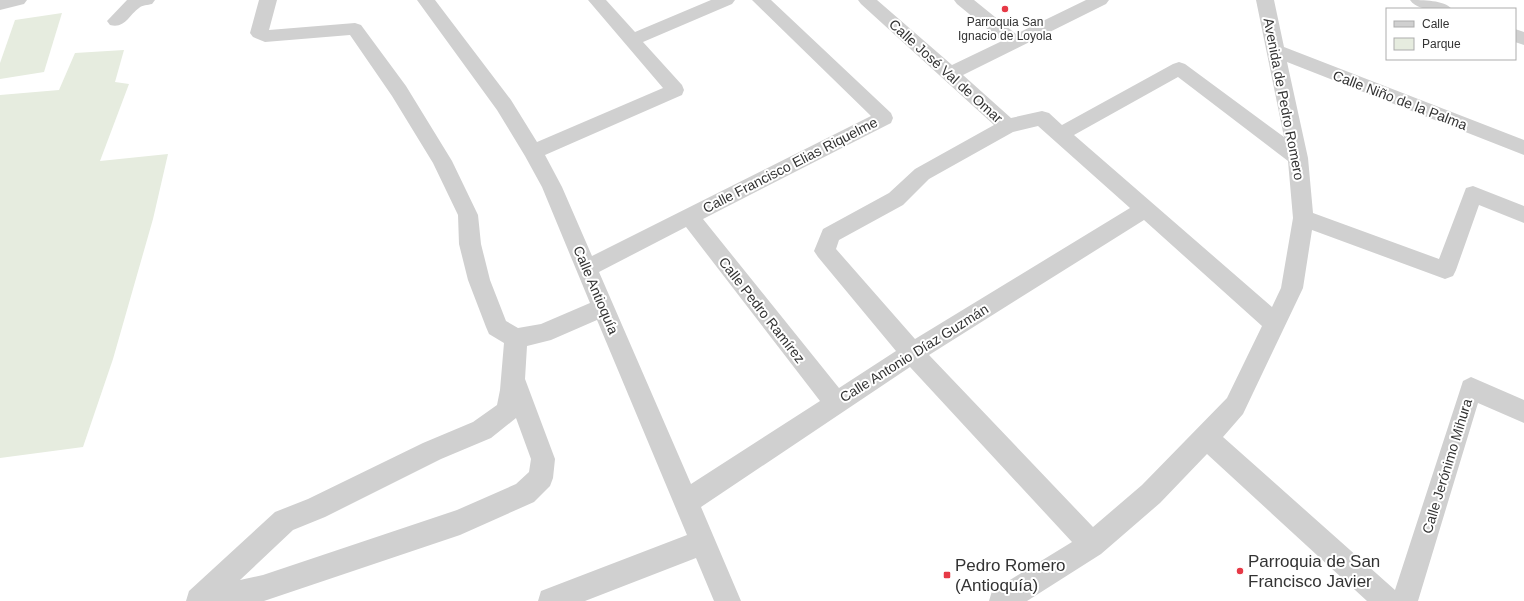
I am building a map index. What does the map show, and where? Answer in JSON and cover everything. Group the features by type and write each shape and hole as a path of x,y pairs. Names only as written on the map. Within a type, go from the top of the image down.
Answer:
{"street":[{"path":"0,4 18,0"},
{"path":"116,21 135,2 146,0"},
{"path":"268,0 258,33 265,36 355,29 399,91 442,161 468,215 470,244 479,280 497,327 516,338 543,333 603,306"},
{"path":"533,152 675,90 597,0"},
{"path":"632,40 726,0"},
{"name":"Calle Francisco Elias Riquelme","path":"587,268 884,118 761,0"},
{"name":"Calle José Val de Omar","path":"868,0 1008,126"},
{"path":"963,0 1015,42"},
{"path":"950,74 1100,0"},
{"name":"Avenida de Pedro Romero","path":"1002,601 1092,545 1151,494 1206,438 1235,406 1292,288 1303,218 1298,158 1277,51 1265,0"},
{"path":"1419,0 1440,8"},
{"name":"Calle Antioquía","path":"435,2 504,105 533,152 552,187 729,600"},
{"name":"Calle Niño de la Palma","path":"1277,51 1524,148"},
{"path":"1061,134 1179,68 1298,158"},
{"path":"1092,545 912,353 825,251 830,235 896,198 922,174 1008,126 1042,118 1275,324"},
{"path":"1303,218 1445,270 1473,194 1524,215"},
{"name":"Calle Antonio Díaz Guzmán","path":"686,502 912,353 1146,209"},
{"name":"Calle Pedro Ramírez","path":"689,216 836,403"},
{"path":"199,601 284,521 316,508 432,451 482,430 507,411 514,379 516,338"},
{"path":"211,601 263,588 453,525 525,494 541,478 543,459 514,379"},
{"name":"Calle Jerónimo Mihura","path":"1405,601 1471,388 1524,412"},
{"path":"1206,438 1387,601"},
{"path":"551,601 703,542"}],"green space":[{"path":"62,13 44,72 0,79 0,63 15,20"},
{"path":"124,50 115,82 129,84 100,161 168,154 153,219 113,359 83,447 0,458 0,95 59,90 75,53"}],"place":[{"name":"Parroquia San Ignacio de Loyola","path":"1005,9"},
{"name":"Parroquia de San Francisco Javier","path":"1240,571"},
{"name":"Pedro Romero (Antioquía)","path":"947,575"}]}
